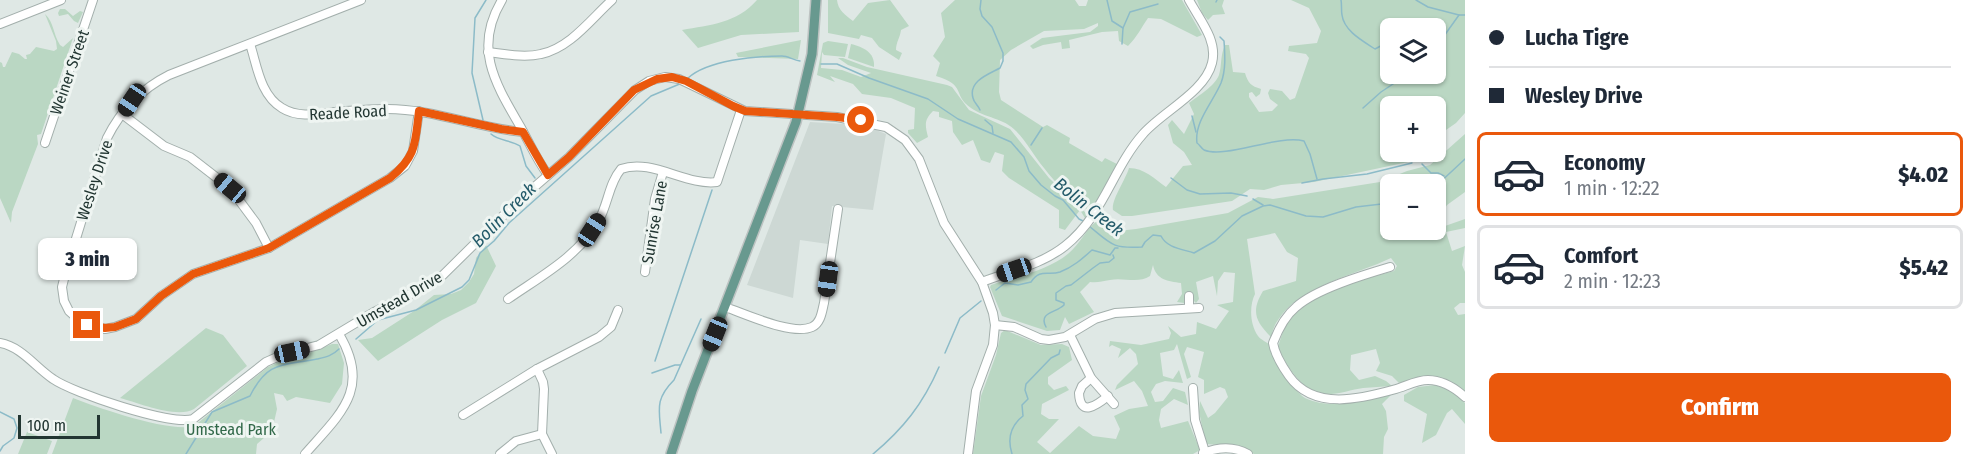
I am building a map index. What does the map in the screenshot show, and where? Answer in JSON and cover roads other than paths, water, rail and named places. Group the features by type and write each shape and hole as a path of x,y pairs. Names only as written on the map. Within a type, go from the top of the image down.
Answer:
{"main road":[{"path":"671,454 685,410 798,115 812,54 816,0"}],"street":[{"path":"0,24 61,0"},
{"name":"Weiner Street","path":"45,143 93,0"},
{"name":"Wesley Drive","path":"361,0 190,66 154,82 132,100 112,127 107,138 66,271 62,287 63,301 73,316 87,325 115,327 136,319 161,296 193,274 269,248 390,178 405,166 413,151 419,111"},
{"path":"502,0 491,25 489,64 494,80 548,175"},
{"path":"488,52 530,55 557,49 612,0"},
{"path":"982,282 1045,259 1068,243 1103,202 1143,133 1197,87 1210,69 1213,54 1206,29 1189,0"},
{"name":"Reade Road","path":"250,44 262,82 269,96 282,109 300,114 389,109 419,111 523,132"},
{"name":"Umstead Drive","path":"0,343 19,350 52,379 76,392 107,403 183,421 197,416 266,362 284,354 319,345 374,312 431,284 569,157 634,90 649,81 672,77 692,84 741,110 861,120 886,127 900,135 919,159 948,231 982,282 995,325"},
{"path":"508,299 574,252 585,241 599,219 613,181 621,169 646,168 717,183 741,110"},
{"path":"122,114 164,146 190,157 230,188 244,204 269,248"},
{"name":"Sunrise Lane","path":"645,272 655,199 663,172"},
{"path":"725,307 784,327 801,329 814,326 821,318 838,209"},
{"path":"1390,267 1350,280 1306,299 1296,307 1282,325 1274,343 1278,358 1286,372 1304,392 1331,400 1381,393 1430,380 1446,384 1465,397"},
{"path":"1189,297 1190,308"},
{"path":"968,454 976,392 991,352 995,325 1014,327 1045,340 1061,339 1095,319 1115,312 1200,308"},
{"path":"463,415 537,369 599,337 610,327 618,310"},
{"path":"305,454 340,414 351,388 353,378 351,358 339,334"},
{"path":"1070,335 1091,378 1114,404"},
{"path":"537,369 544,389 542,434 552,454"},
{"path":"1091,378 1078,393 1083,406 1093,407 1107,396"},
{"path":"1193,388 1195,420 1204,453 1226,448 1248,454"},
{"path":"500,454 516,441 542,434"}],"waterway":[{"path":"483,120 472,73 475,18 486,0"},
{"path":"980,110 973,98 974,87 980,79 1000,68 1003,61 1003,53 992,27 982,16 981,0"},
{"path":"1107,0 1112,21 1123,28"},
{"path":"1341,0 1346,26 1375,49 1380,46"},
{"path":"1416,0 1428,7 1459,15"},
{"path":"1122,44 1123,28 1130,12 1158,4"},
{"path":"1446,33 1459,15 1465,15"},
{"path":"1220,37 1224,41 1224,73 1198,127 1197,143 1204,150 1214,152 1280,141 1304,141 1317,179"},
{"name":"Bolin Creek","path":"688,78 707,67 746,58 782,56 800,61"},
{"name":"Bolin Creek","path":"821,64 837,64 928,99 958,119 1011,142 1024,157 1029,171 1041,185 1063,200 1083,221"},
{"name":"Bolin Creek","path":"356,339 378,320 416,310 462,287 469,280 480,253 509,223 651,96 682,83"},
{"path":"1363,108 1393,84"},
{"path":"1192,116 1196,132"},
{"path":"985,120 992,126 993,133"},
{"path":"1031,145 1042,128"},
{"path":"491,134 520,146 526,166 535,178"},
{"name":"Bolin Creek","path":"1446,177 1465,159"},
{"path":"1302,183 1367,174 1412,163"},
{"path":"1422,164 1431,173 1440,174"},
{"path":"1171,178 1187,190 1200,194 1231,193 1247,196"},
{"path":"655,361 712,190"},
{"path":"1253,199 1263,205"},
{"name":"Bolin Creek","path":"1089,226 1118,246 1142,247 1153,235 1161,236 1171,246 1194,253 1215,241 1242,216 1263,206 1270,205 1306,216 1323,217 1356,207 1380,204"},
{"path":"996,290 1005,283 1018,285 1031,282 1041,274 1060,272 1081,260 1092,250 1110,255 1115,248 1118,248"},
{"path":"1046,327 1044,318 1064,305 1056,300 1056,293 1071,285 1100,263 1109,262 1114,258 1113,255"},
{"path":"945,353 960,318 981,301"},
{"path":"661,433 659,411 661,399 674,380 701,319"},
{"name":"Bolin Creek","path":"186,454 212,412 250,396 263,376 270,370 286,364 326,357 339,349"},
{"path":"1012,454 1011,433 1015,424 1023,416 1022,405 1028,399 1026,384 1051,358 1059,354 1060,350"},
{"path":"652,373 680,365"},
{"path":"873,454 911,415 926,393 939,367"},
{"name":"Bolin Creek","path":"0,412 14,419 17,428 14,438 0,451"}],"park label":[{"name":"Umstead Park","path":"231,429"}]}
